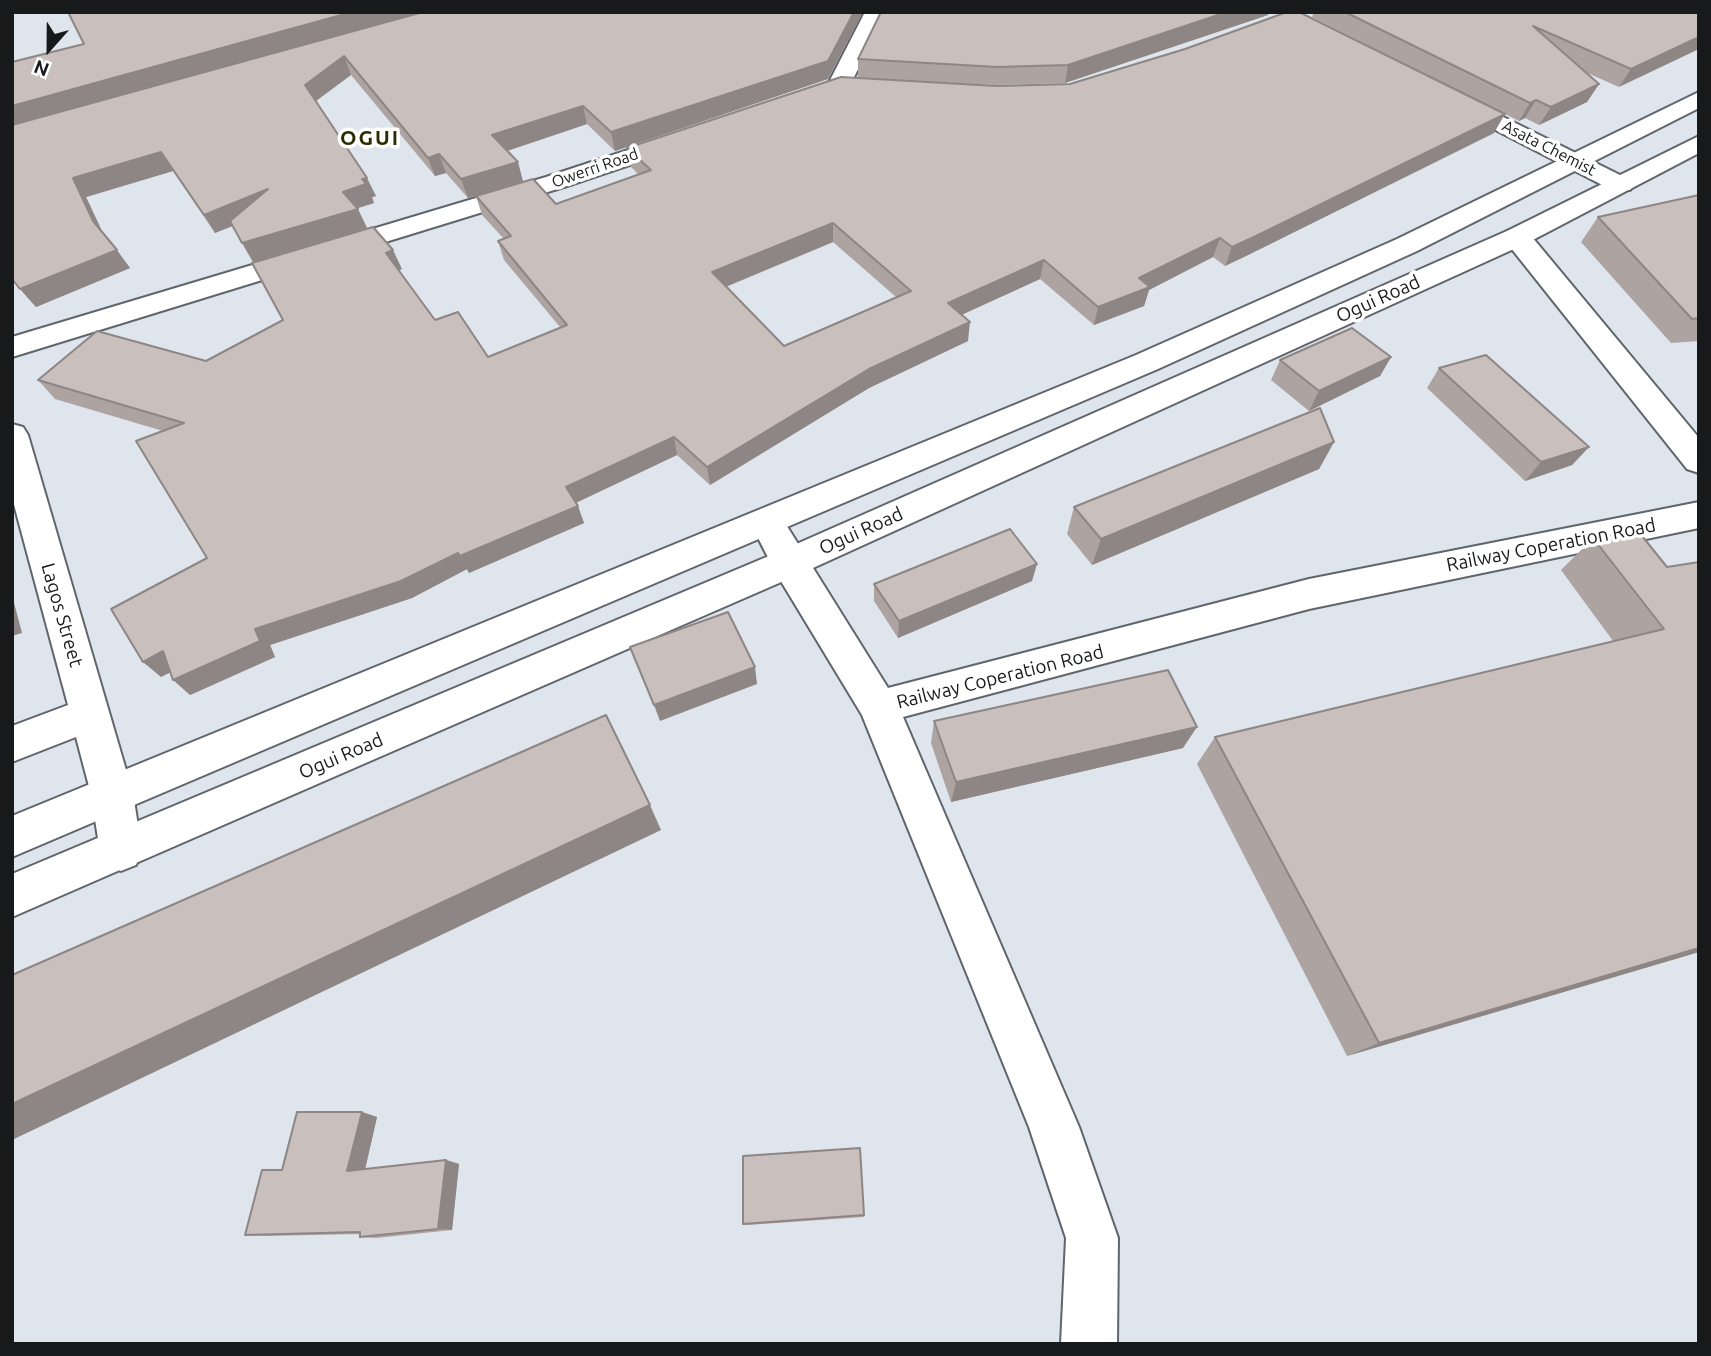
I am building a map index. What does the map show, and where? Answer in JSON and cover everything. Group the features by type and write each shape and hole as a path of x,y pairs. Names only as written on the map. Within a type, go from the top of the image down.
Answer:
{"main road":[{"path":"813,94 851,86 876,12"},
{"name":"Asata Chemist","path":"1439,92 1620,186"},
{"name":"Ogui Road","path":"12,837 768,524 1308,291 1699,99"},
{"name":"Owerri Road","path":"12,347 555,182 697,134"},
{"name":"Ogui Road","path":"12,896 789,563 1517,237 1699,143"},
{"path":"1517,237 1699,461"},
{"name":"Lagos Street","path":"12,435 112,794 121,851"},
{"name":"Railway Coperation Road","path":"1089,1344 1092,1238 1054,1127 879,708 1310,594 1699,515"},
{"path":"768,524 789,563 879,708"},
{"path":"12,744 90,714"}],"building":[{"path":"68,12 352,12 12,106 12,62 84,44"},
{"path":"423,12 854,12 828,61 611,132 583,106 492,135 518,162 461,179 439,154 428,158 344,56 305,85 367,178 362,179 366,184 343,192 358,209 242,243 230,221 268,189 204,215 161,152 73,178 93,221 117,250 20,289 12,279 12,125"},
{"path":"881,12 1227,12 1068,65 997,67 858,59"},
{"path":"1287,12 1299,12 1505,114 1232,247 1220,238 1139,278 1150,287 1098,307 1044,260 948,303 970,322 869,369 707,467 674,437 566,487 578,506 460,556 458,553 401,581 255,629 260,641 173,680 163,651 143,662 111,609 207,558 136,441 184,423 38,380 97,331 206,361 283,320 252,263 373,227 393,250 386,253 435,320 458,312 488,357 567,325 498,241 511,236 476,196 533,179 556,204 651,170 627,148 841,77 997,86 1070,84 1185,49","holes":["833,223 911,291 784,346 712,272"]},
{"path":"1345,12 1699,12 1699,37 1631,69 1533,26 1599,84 1551,107 1536,100 1530,103"},
{"path":"1699,195 1699,318 1692,319 1598,217"},
{"path":"1352,328 1391,357 1319,391 1280,360"},
{"path":"1486,355 1589,447 1541,462 1439,368"},
{"path":"1320,408 1334,442 1101,539 1074,507"},
{"path":"1010,529 1037,564 899,621 874,584"},
{"path":"1638,531 1667,567 1699,562 1699,948 1379,1043 1215,737 1664,629 1593,538"},
{"path":"728,612 755,667 654,705 630,647"},
{"path":"1168,670 1197,727 956,782 934,721"},
{"path":"606,715 650,805 12,1104 12,975"},
{"path":"297,1112 362,1112 347,1171 446,1160 438,1229 360,1237 360,1232 245,1235 262,1170 282,1170"},
{"path":"860,1148 864,1215 743,1224 743,1156"}],"district":[{"name":"OGUI","path":"370,138"}]}
